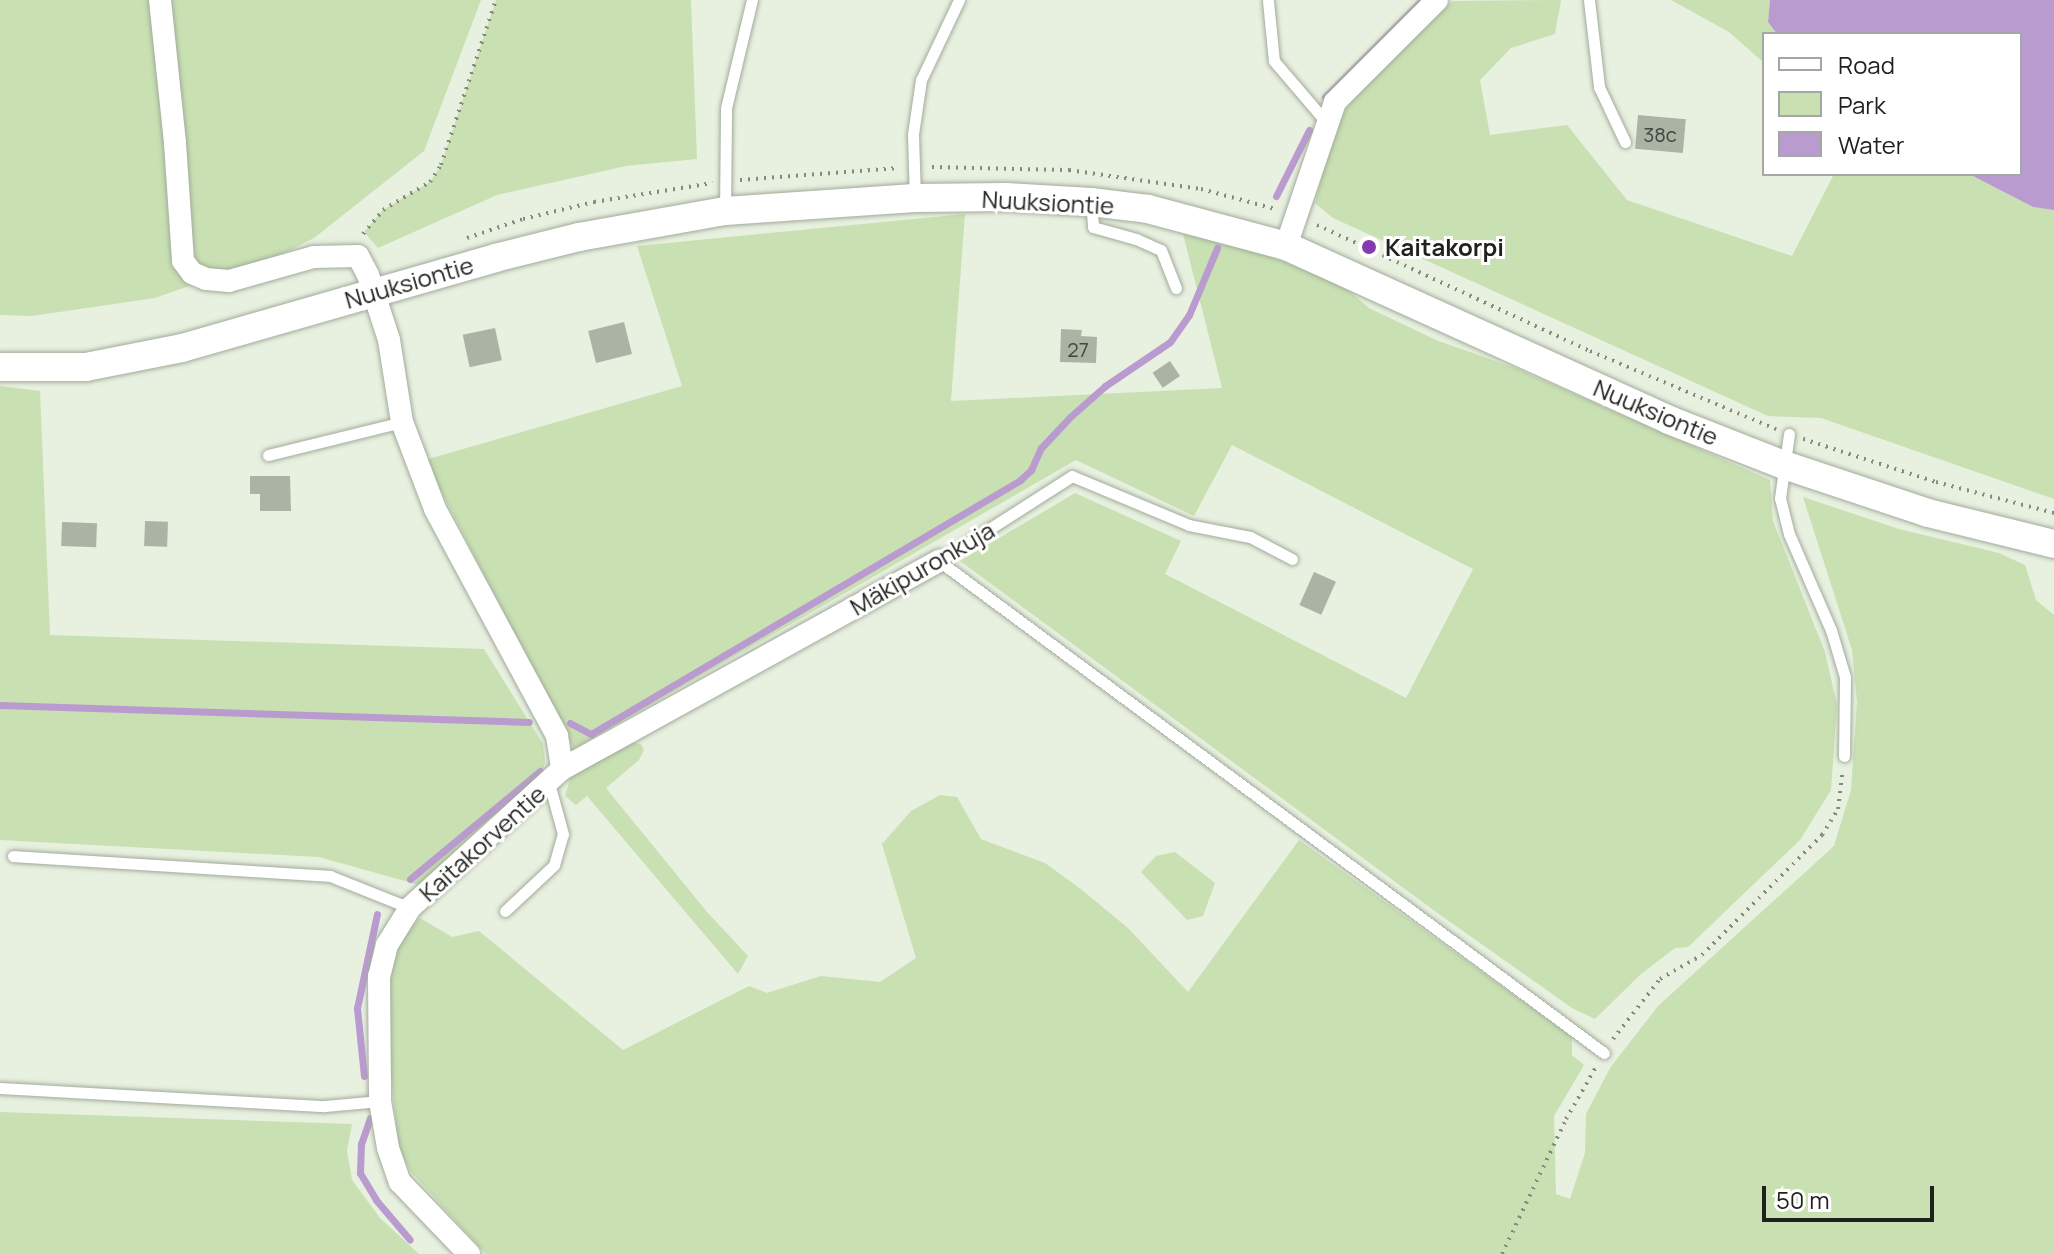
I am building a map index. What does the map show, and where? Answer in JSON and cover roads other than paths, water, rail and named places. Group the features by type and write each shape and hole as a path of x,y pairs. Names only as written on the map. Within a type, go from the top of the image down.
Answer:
{"street":[{"name":"Kaitakorventie","path":"160,0 183,261 192,273 206,279 229,281 314,257 358,256 389,340 402,422 435,509 557,736 556,776 410,908 387,945 379,976 380,1101 388,1148 400,1182 469,1254"},
{"path":"1286,246 1335,102 1437,0"},
{"name":"Nuuksiontie","path":"0,367 86,367 182,348 579,237 725,211 915,198 1006,197 1091,202 1148,209 1286,246 1669,420 1784,465 1928,513 2054,544"},
{"name":"Mäkipuronkuja","path":"556,776 939,561"}],"lane":[{"path":"725,211 726,108 752,0"},
{"path":"915,198 913,134 921,80 959,0"},
{"path":"1589,0 1599,87 1625,142"},
{"path":"1268,1 1274,61 1327,123"},
{"path":"1091,202 1093,227 1136,239 1161,250 1176,288"},
{"path":"268,455 402,422"},
{"path":"1789,434 1780,498 1789,534 1831,630 1845,677 1844,756"},
{"name":"Mäkipuronkuja","path":"939,561 1072,476 1189,525 1250,537 1292,559"},
{"path":"939,561 1604,1053"},
{"path":"505,911 554,865 563,834 556,776"},
{"path":"13,856 330,876 410,908"},
{"path":"0,1088 325,1106 380,1101"}],"water":[{"path":"1770,0 2054,0 2054,210 2033,207 1973,176 2022,176 2022,32 1776,32 1768,22"}],"waterway":[{"path":"1325,97 1422,0"},
{"path":"1276,196 1309,130"},
{"path":"570,723 591,734 1020,480 1031,470 1041,448 1070,417 1105,386 1170,342 1189,315 1217,248"},
{"path":"0,705 529,722"},
{"path":"410,879 540,771"},
{"path":"364,1076 357,1008 377,914"},
{"path":"370,1118 361,1144 360,1173 376,1200 410,1240"}],"place":[{"name":"Kaitakorpi","path":"1369,247"}]}
